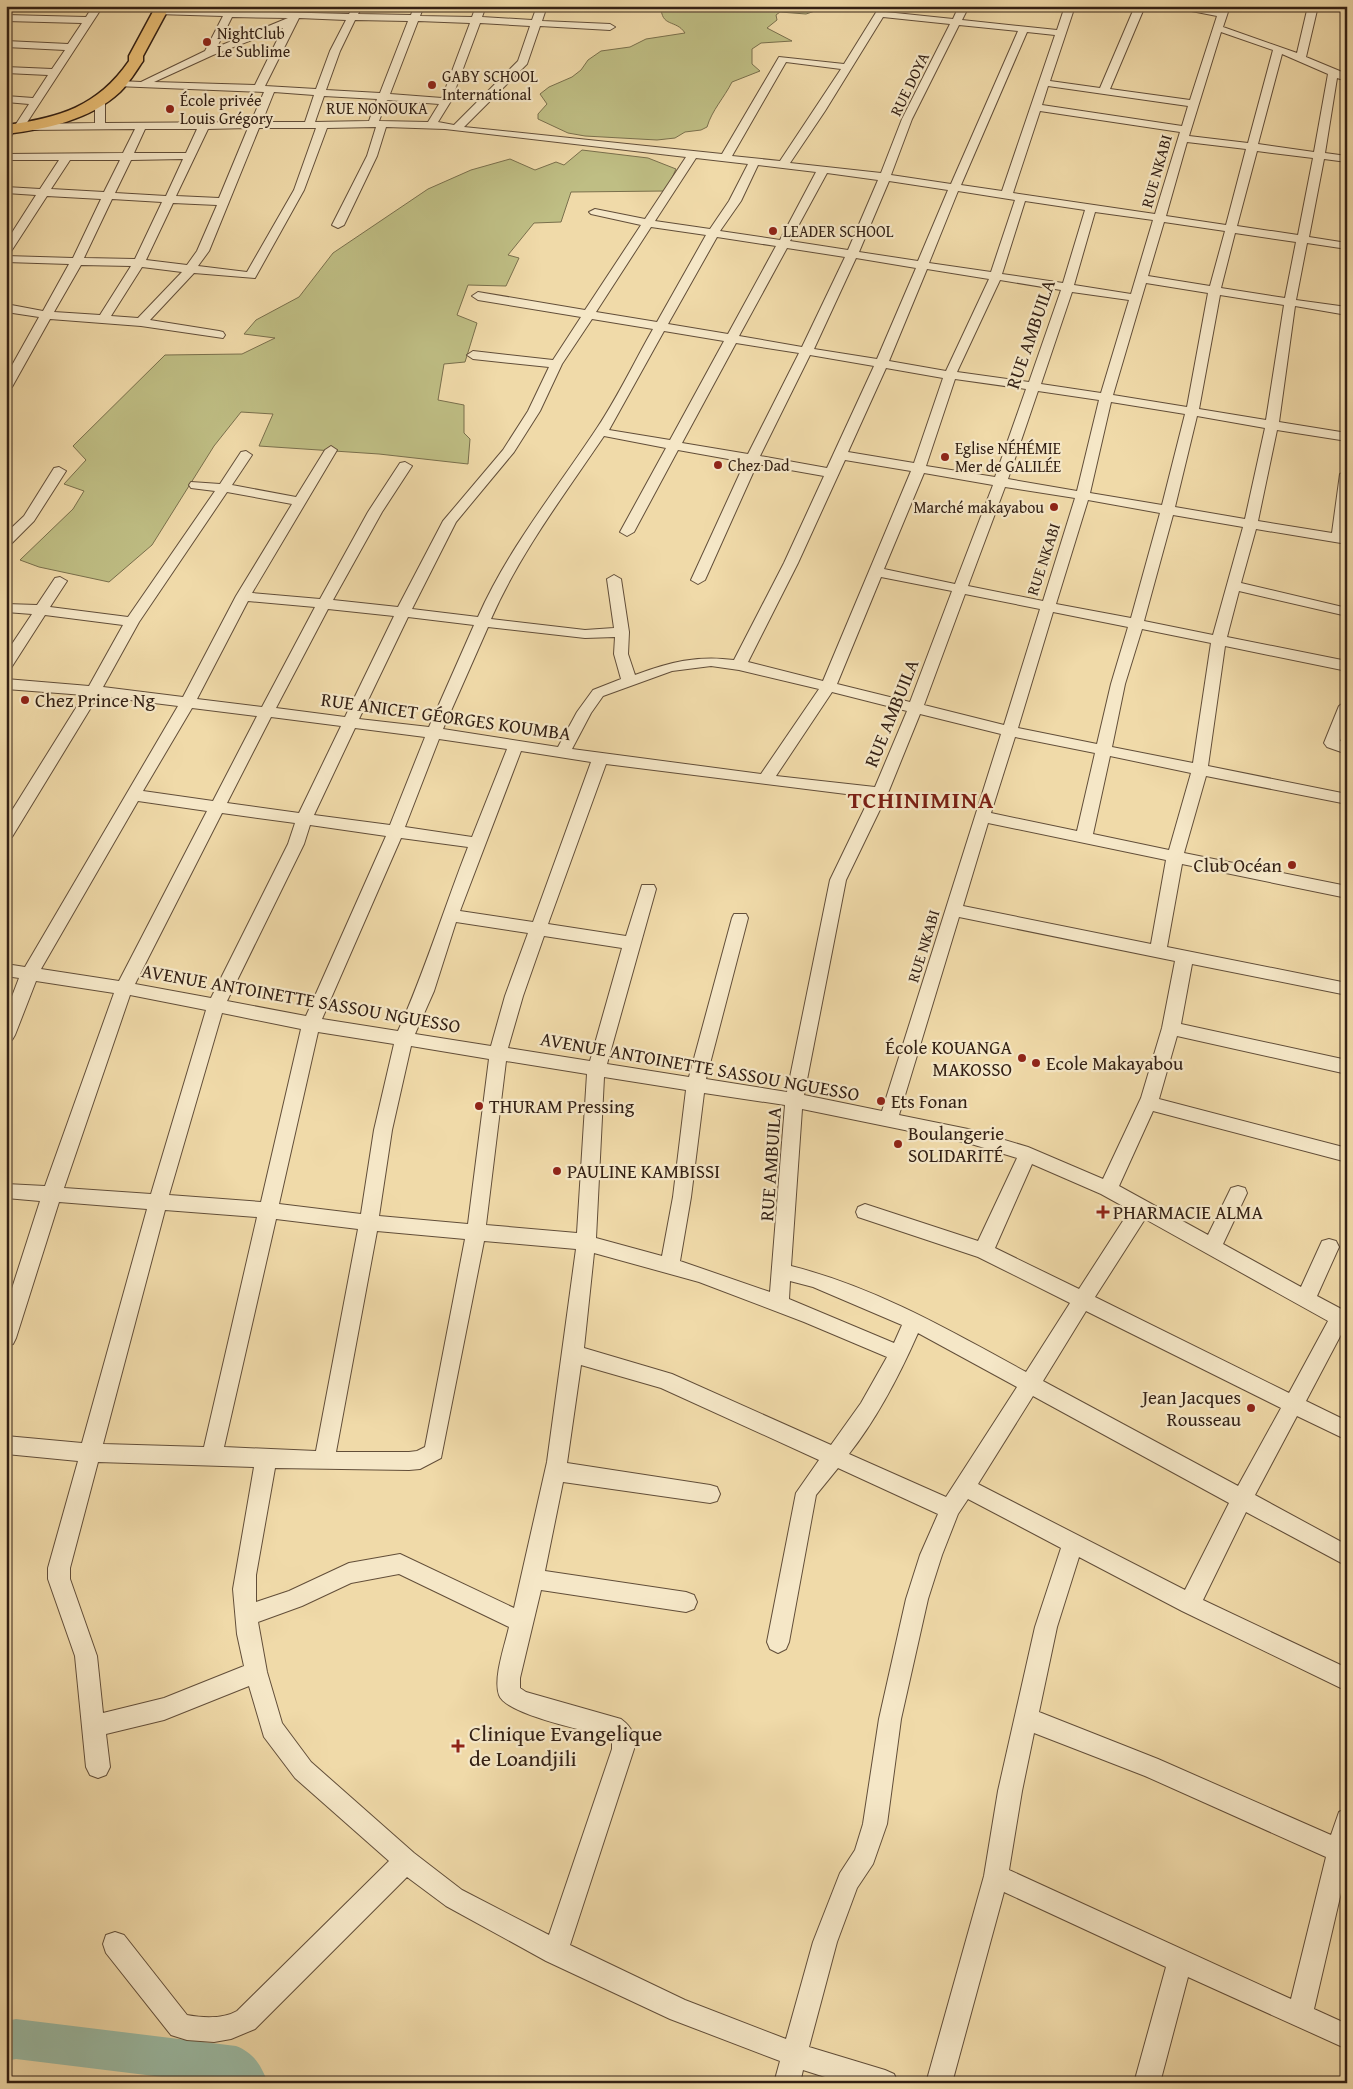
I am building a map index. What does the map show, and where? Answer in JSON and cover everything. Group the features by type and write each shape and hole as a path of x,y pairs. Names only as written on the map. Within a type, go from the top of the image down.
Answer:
{"highway":[{"path":"13,129 60,115 91,101 110,89 136,56 161,9"},
{"path":"13,129 68,115 100,100 120,84 136,61 136,56"}],"street":[{"path":"13,129 36,101 98,6"},
{"path":"143,84 209,53 320,6"},
{"path":"309,124 319,92 357,6"},
{"path":"338,225 372,156 385,96 419,6"},
{"path":"431,125 446,101 481,6"},
{"path":"457,129 464,119 523,62 538,23 542,6"},
{"name":"RUE DOYA","path":"698,580 753,458 808,350 869,218 907,119 964,6"},
{"path":"1006,196 1070,6"},
{"path":"1104,90 1140,6"},
{"path":"1170,6 1223,10"},
{"path":"1300,60 1313,6"},
{"path":"161,9 232,10 351,18 476,20 610,26"},
{"path":"209,53 216,34 232,10"},
{"path":"783,165 883,10 956,23 1062,33"},
{"name":"RUE NKABI","path":"888,1120 1010,732 1046,606 1082,497 1106,398 1143,279 1184,134 1223,10"},
{"path":"258,88 297,15"},
{"path":"6,18 88,20"},
{"path":"1218,28 1278,49 1333,74 1347,78"},
{"path":"739,665 791,563 882,363 921,264 956,189 982,121 1024,30"},
{"path":"6,44 71,47"},
{"path":"1084,837 1118,684 1167,512 1191,412 1202,365 1215,289 1278,49"},
{"path":"725,158 783,59 848,67"},
{"path":"6,70 54,72"},
{"path":"1158,951 1175,857 1200,769 1218,639 1250,525 1272,425 1290,302 1333,74"},
{"path":"1044,83 1194,104"},
{"path":"120,84 258,88 446,101"},
{"path":"141,322 172,292 203,251 270,89"},
{"path":"6,99 36,101"},
{"path":"100,100 100,126"},
{"path":"1036,108 1252,147 1347,159"},
{"name":"RUE NONOUKA","path":"68,115 100,126"},
{"path":"6,259 139,263 192,268 244,276 252,274 299,190 323,124"},
{"name":"RUE NONOUKA","path":"13,129 100,126 431,125 884,177 1347,246"},
{"path":"104,318 139,263 204,126"},
{"path":"8,381 77,261 141,127"},
{"path":"98,1767 86,1656 59,1579 59,1568 92,1453 158,1201 216,1006 296,844 304,819 403,612 450,521 508,452 534,411 556,364 693,155"},
{"path":"6,157 189,156"},
{"path":"6,251 66,157"},
{"path":"212,1456 267,1210 312,1024 395,834 434,733 494,596 525,542 601,432 714,232 735,200 755,161"},
{"path":"627,532 732,337 785,244 823,170"},
{"path":"6,190 224,202"},
{"path":"765,780 828,687 920,468 950,374 996,276 1021,198"},
{"name":"RUE AMBUILA","path":"779,1304 794,1100 838,880 880,793 916,709 1000,483 1068,287 1090,207"},
{"path":"595,212 648,223 1137,298"},
{"path":"1143,279 1347,311"},
{"path":"478,296 1347,437"},
{"path":"6,308 47,315 141,322 219,335"},
{"path":"473,355 556,364"},
{"path":"601,432 831,473"},
{"path":"6,1035 30,973 187,703 243,596 331,450"},
{"path":"6,833 94,691 132,622 246,455"},
{"path":"840,455 1167,512 1342,539 1347,474"},
{"path":"6,1338 52,1194 124,988 216,807 324,604 375,512 405,466"},
{"path":"6,541 29,518 60,471"},
{"path":"196,484 223,487 300,502"},
{"path":"876,572 1347,666"},
{"path":"614,578 622,632 621,654 629,680"},
{"path":"6,665 60,581"},
{"path":"1234,586 1347,612"},
{"path":"243,596 403,612 585,634 622,632"},
{"path":"6,608 40,610 132,622"},
{"path":"563,752 592,699 598,693 629,680 670,667 711,661 739,665 1010,732 1347,799"},
{"name":"RUE ANICET GÉORGES KOUMBA","path":"6,684 34,688 94,691 267,712 434,733 765,780 880,793"},
{"path":"1346,706 1332,743 1347,749"},
{"path":"324,1462 369,1223 383,1130 404,1038 424,991 450,916 516,745"},
{"path":"6,1445 92,1453 212,1456 324,1462 420,1460 434,1452 476,1232 498,1054 538,930 600,758"},
{"path":"132,796 304,819 395,834 478,843"},
{"path":"983,817 1347,892"},
{"path":"555,1952 623,1749 623,1735 613,1726 520,1701 509,1693 509,1678 521,1622 533,1579 555,1471 573,1354 586,1243 596,1070 648,888"},
{"path":"953,910 1347,989"},
{"path":"450,916 631,943"},
{"path":"670,1265 682,1197 696,1084 740,918"},
{"path":"1108,1189 1148,1103 1171,1028 1185,955"},
{"name":"AVENUE ANTOINETTE SASSOU NGUESSO","path":"6,970 124,988 312,1024 596,1070 646,1075 794,1100 968,1136 1028,1154 1108,1189 1343,1320"},
{"path":"1171,1028 1347,1067"},
{"path":"1148,1103 1347,1155"},
{"path":"984,1250 1000,1209 1028,1154"},
{"path":"6,1191 267,1210 369,1223 586,1243 670,1265 779,1304 900,1354"},
{"path":"1212,1247 1238,1193"},
{"path":"787,2083 825,1942 848,1881 864,1856 875,1824 890,1719 917,1599 931,1554 950,1509 1142,1207"},
{"path":"865,1212 984,1250 1347,1431"},
{"path":"1305,1300 1329,1247"},
{"path":"782,1271 816,1280 914,1321 1347,1556"},
{"path":"1190,1604 1292,1404 1343,1320"},
{"path":"778,1642 806,1493 816,1476 834,1457 874,1398 900,1354 914,1321"},
{"path":"573,1354 665,1380 950,1509"},
{"path":"266,1460 245,1575 246,1616 256,1672 268,1716 280,1742 303,1770 406,1861 468,1906 555,1952 678,2010 796,2055 885,2083"},
{"path":"555,1471 710,1494"},
{"path":"964,1487 1190,1604 1347,1680"},
{"path":"939,2083 996,1876 1010,1791 1046,1627 1073,1543"},
{"path":"246,1616 294,1599 349,1573 400,1564 521,1622"},
{"path":"533,1579 686,1602"},
{"path":"94,1726 169,1708 256,1672"},
{"path":"1027,1719 1150,1767 1343,1852"},
{"path":"1300,2015 1317,1935 1343,1852 1347,1820"},
{"path":"115,1944 180,2026 195,2029 233,2026 246,2020 406,1861"},
{"path":"996,1876 1347,2037"},
{"path":"1147,2083 1180,1962"}],"shaded area":[{"path":"661,6 819,7 818,10 806,14 780,12 776,15 777,20 767,28 792,41 761,43 752,49 752,64 760,71 732,82 707,127 701,130 685,132 675,138 657,140 585,136 568,133 538,119 538,114 547,104 540,94 549,87 572,77 581,70 588,60 601,51 630,47 646,39 685,33 663,18"},
{"path":"582,150 648,158 676,169 666,191 571,192 561,222 534,223 508,255 519,258 506,286 468,285 457,315 477,323 465,362 444,364 438,400 464,405 464,433 470,439 468,464 379,454 259,446 273,414 241,412 214,446 152,545 109,582 39,567 20,560 73,509 84,491 64,484 86,460 73,446 165,355 242,354 275,338 244,334 256,320 299,297 333,253 428,189 471,170 510,159 535,170 556,162 564,165"}],"waterway":[{"path":"6,2041 16,2039 236,2066 248,2083"}],"place":[{"name":"NightClub Le Sublime","path":"207,42"},
{"name":"GABY SCHOOL International","path":"432,85"},
{"name":"École privée Louis Grégory","path":"170,109"},
{"name":"LEADER SCHOOL","path":"773,231"},
{"name":"Eglise NÉHÉMIE Mer de GALILÉE","path":"945,457"},
{"name":"Chez Dad","path":"718,465"},
{"name":"Marché makayabou","path":"1054,507"},
{"name":"Chez Prince Ng","path":"25,700"},
{"name":"Club Océan","path":"1292,865"},
{"name":"École KOUANGA MAKOSSO","path":"1022,1058"},
{"name":"Ecole Makayabou","path":"1036,1063"},
{"name":"Ets Fonan","path":"881,1101"},
{"name":"THURAM Pressing","path":"479,1106"},
{"name":"Boulangerie SOLIDARITÉ","path":"898,1144"},
{"name":"PAULINE KAMBISSI","path":"557,1171"},
{"name":"PHARMACIE ALMA","path":"1103,1212"},
{"name":"Jean Jacques Rousseau","path":"1251,1408"},
{"name":"Clinique Evangelique de Loandjili","path":"458,1746"}],"district":[{"name":"TCHINIMINA","path":"921,799"}]}
